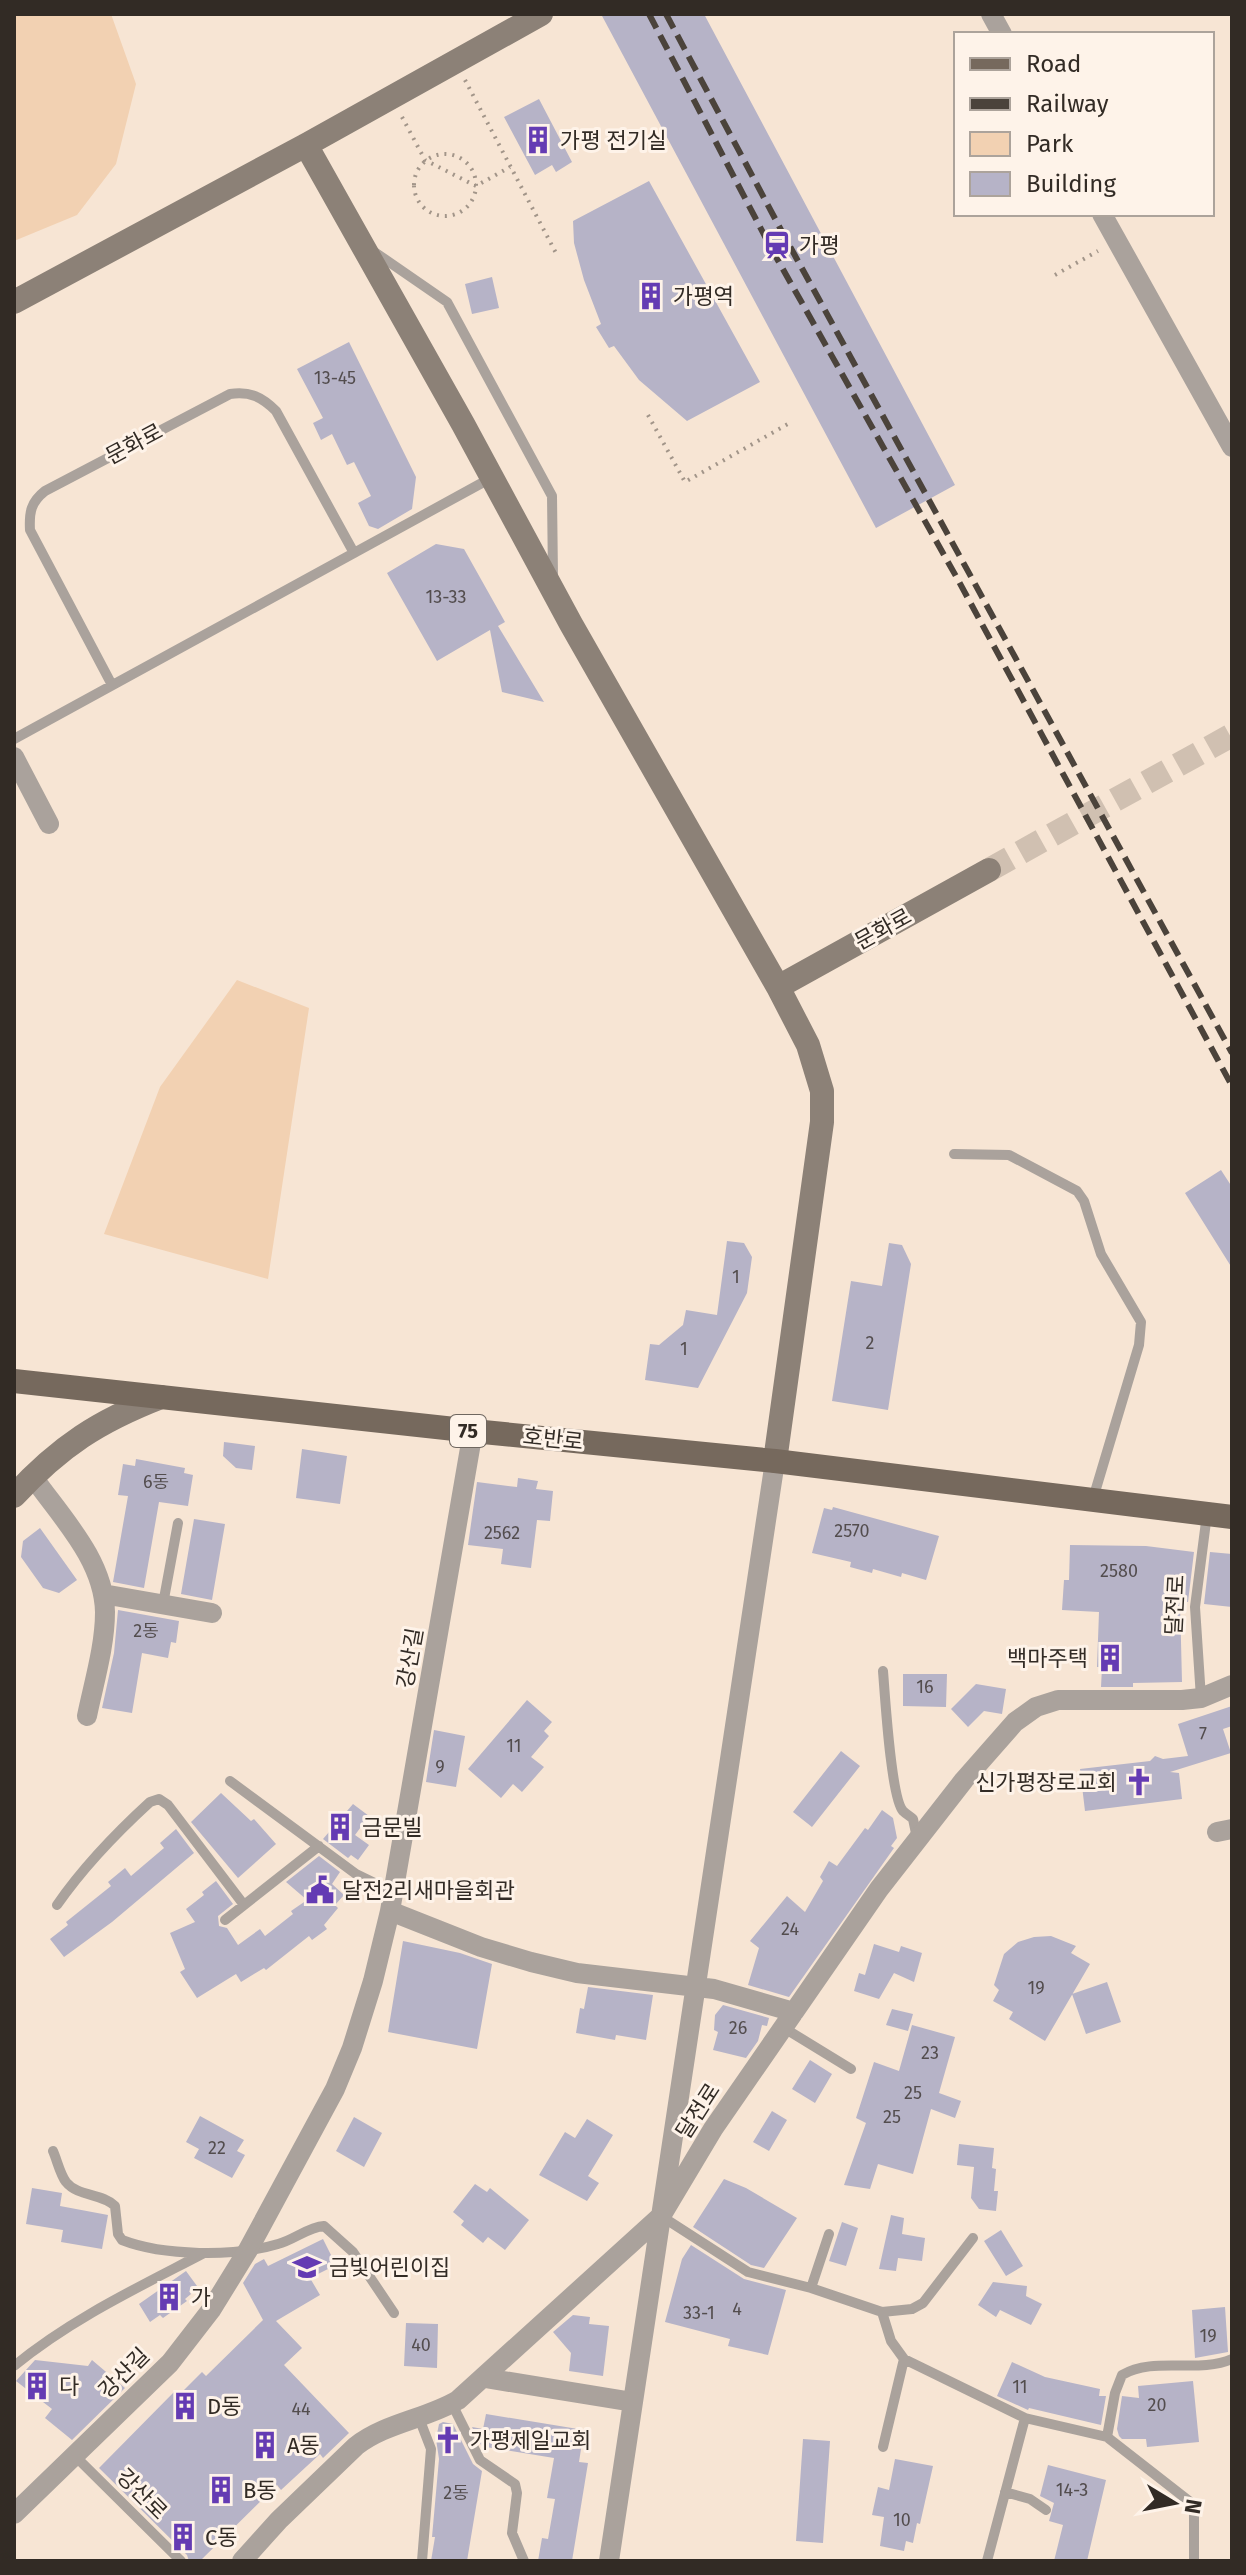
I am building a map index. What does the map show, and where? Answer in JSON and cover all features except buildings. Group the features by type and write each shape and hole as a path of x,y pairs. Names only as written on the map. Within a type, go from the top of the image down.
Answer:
{"main road":[{"name":"호반로","path":"14,1381 775,1461 1232,1517"}],"street":[{"path":"14,302 541,14"},
{"path":"991,14 1001,32"},
{"path":"306,145 553,591 778,987 808,1045 822,1091 818,1159 775,1461 609,2561"},
{"path":"1103,216 1232,447"},
{"path":"14,757 49,824"},
{"name":"문화로","path":"778,987 989,870"},
{"path":"14,1496 75,1440 104,1421 161,1397"},
{"name":"강산길","path":"14,2514 188,2342 248,2250 335,2089 369,1995 391,1902 473,1431"},
{"path":"33,1477 84,1549 97,1573 103,1594 104,1627 87,1716"},
{"path":"103,1594 212,1613"},
{"name":"달전로","path":"242,2561 361,2442 452,2404 485,2378 661,2216 713,2129 879,1889 964,1780 1015,1722 1036,1707 1069,1699 1182,1700 1201,1698 1232,1685"},
{"path":"391,1902 481,1947 577,1973 714,1989 789,2020"},
{"path":"485,2378 633,2402"}],"lane":[{"path":"359,241 447,302 552,496 553,591"},
{"name":"문화로","path":"112,685 30,530 34,500 45,491 230,394 253,394 276,411 354,553"},
{"path":"14,739 491,478"},
{"path":"954,1154 1009,1155 1077,1191 1084,1201 1101,1254 1141,1322 1139,1345 1092,1502"},
{"name":"달전로","path":"1201,1698 1195,1607 1207,1514"},
{"path":"163,1604 178,1523"},
{"path":"883,1671 895,1781 903,1811 913,1819 917,1840"},
{"path":"230,1781 391,1902"},
{"path":"57,1905 109,1840 150,1802 159,1799 168,1805 244,1905"},
{"path":"225,1920 319,1846"},
{"path":"789,2020 851,2069"},
{"path":"53,2151 64,2180 115,2206 118,2234 122,2240 206,2252 248,2250 284,2243 320,2226 328,2227 355,2254 394,2313"},
{"path":"661,2216 748,2272 811,2288 882,2312 912,2309 923,2303 973,2238"},
{"path":"811,2288 829,2234"},
{"path":"14,2366 37,2347 114,2299 206,2252"},
{"path":"882,2312 891,2341 904,2359 1025,2418 1107,2437 1189,2501 1194,2512 1194,2561"},
{"path":"883,2447 904,2359"},
{"path":"1107,2437 1118,2383 1122,2375 1130,2370 1204,2365 1232,2359"},
{"path":"452,2404 480,2460 515,2484 517,2493 512,2533 524,2561"},
{"path":"419,2418 431,2449 422,2561"},
{"path":"987,2561 1025,2418"},
{"name":"강산로","path":"75,2456 181,2561"},
{"path":"1005,2492 1030,2499 1046,2510"}],"path":[{"path":"456,63 557,255"},
{"path":"392,97 425,160 476,186"},
{"path":"444,154 462,159 475,175 476,186 468,206 438,219 429,213 415,196 415,177 425,160 444,154"},
{"path":"476,186 510,167"},
{"path":"1055,275 1117,240"},
{"path":"648,415 685,482 788,424"}],"green space":[{"path":"14,14 111,14 136,84 116,164 77,215 14,241"},
{"path":"237,980 309,1008 268,1279 104,1234 160,1087"}],"tunnel":[{"path":"989,870 1232,735"}],"railway":[{"path":"649,14 771,248 957,578 1232,1086"},
{"path":"666,14 1232,1053"}],"place":[{"name":"가평 전기실","path":"538,140"},
{"name":"가평","path":"777,245"},
{"name":"가평역","path":"651,296"},
{"name":"백마주택","path":"1110,1658"},
{"name":"신가평장로교회","path":"1139,1782"},
{"name":"금문빌","path":"340,1827"},
{"name":"달전2리새마을회관","path":"320,1890"},
{"name":"금빛어린이집","path":"307,2267"},
{"name":"가","path":"169,2297"},
{"name":"다","path":"37,2386"},
{"name":"D동","path":"185,2406"},
{"name":"가평제일교회","path":"448,2440"},
{"name":"A동","path":"265,2445"},
{"name":"B동","path":"221,2490"},
{"name":"C동","path":"183,2537"}]}
